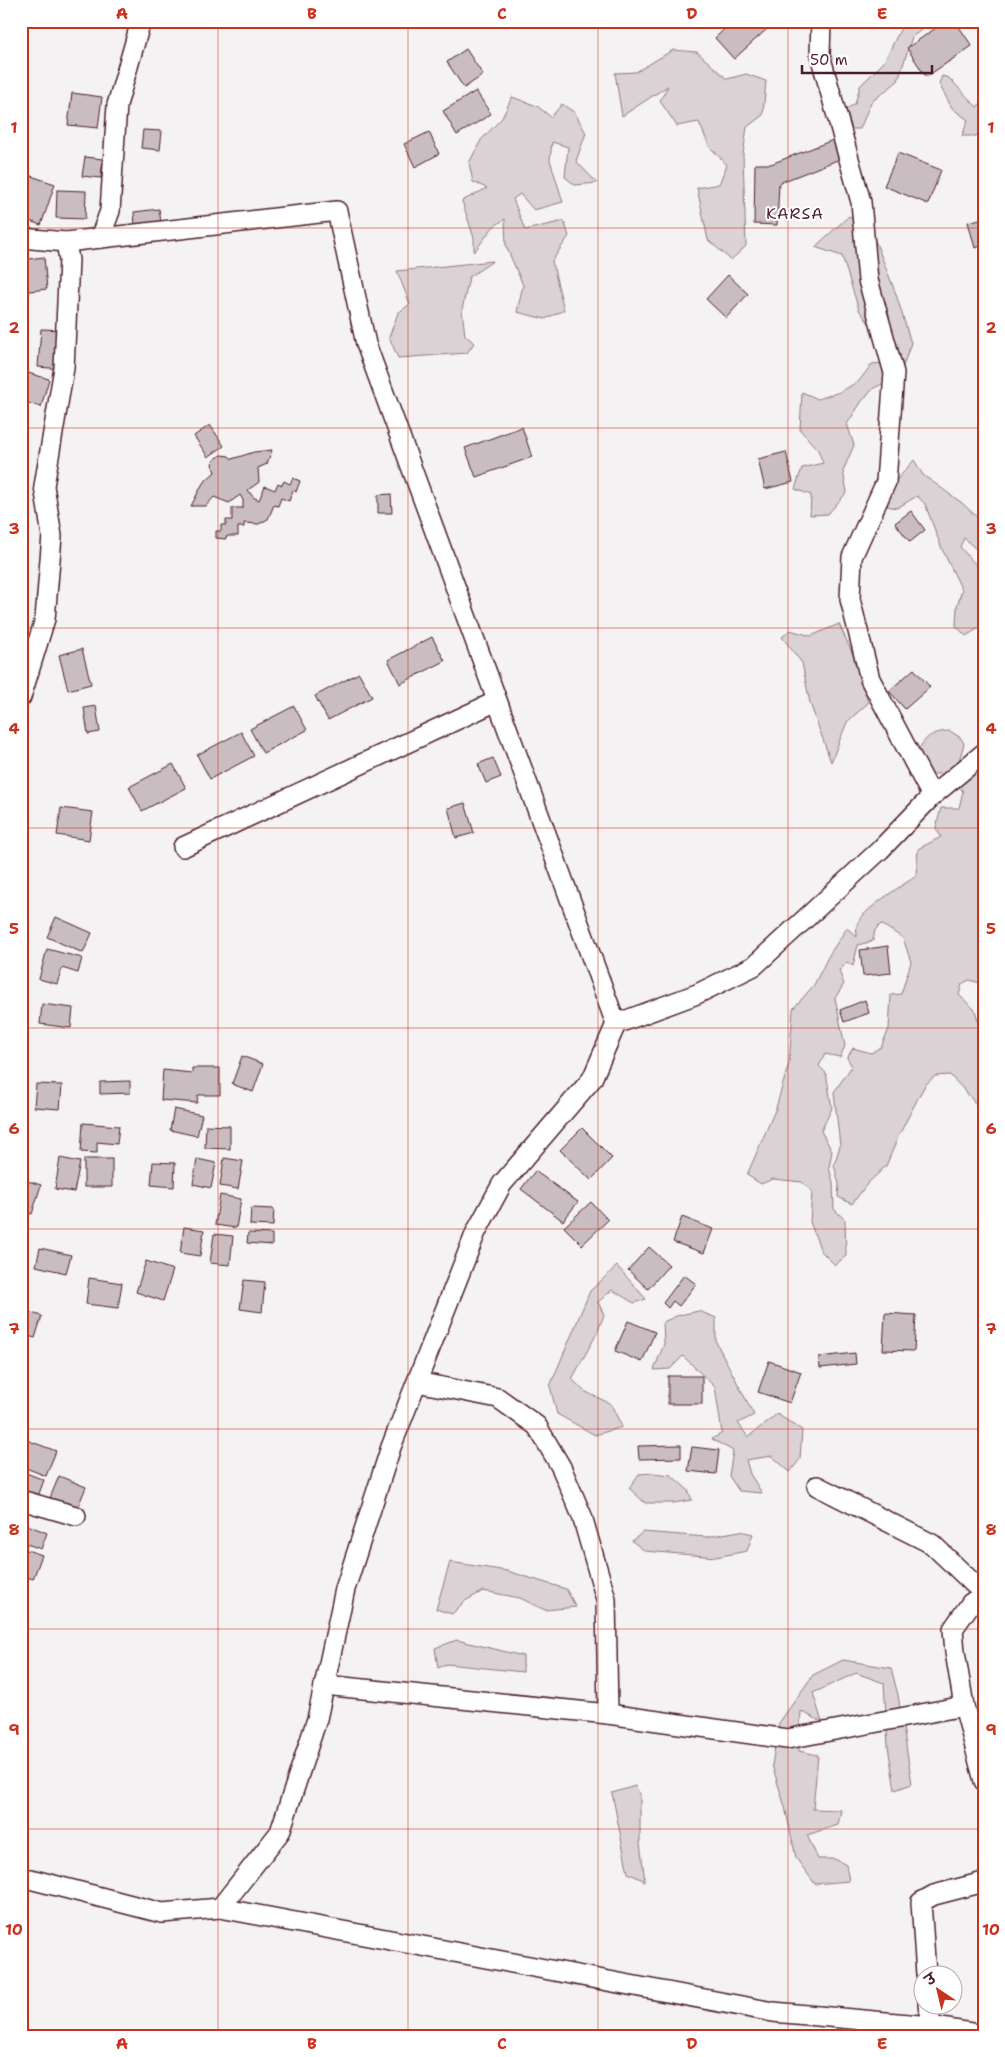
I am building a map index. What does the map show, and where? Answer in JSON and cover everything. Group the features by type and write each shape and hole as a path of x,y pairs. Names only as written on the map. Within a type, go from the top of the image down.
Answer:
{"street":[{"path":"100,238 110,211 116,105 141,21"},
{"path":"821,21 820,55 861,202 868,280 894,374 886,482 852,557 850,599 870,679 932,796"},
{"path":"21,238 66,242 337,211 366,344 616,1024 592,1079 502,1184 476,1232 392,1447 345,1588 317,1719 280,1832 220,1908"},
{"path":"21,697 45,619 52,536 44,486 64,368 69,260 66,242"},
{"path":"183,848 497,700"},
{"path":"616,1024 697,994 754,966 880,850 932,796 984,753"},
{"path":"417,1382 498,1398 537,1426 561,1467 582,1516 606,1598 608,1714"},
{"path":"818,1486 932,1544 975,1585 984,1590"},
{"path":"21,1500 76,1516"},
{"path":"984,1602 971,1603 953,1629 964,1706 984,1781"},
{"path":"324,1686 608,1714 788,1739 964,1706"},
{"path":"21,1880 30,1879 162,1913 220,1908 773,2012 930,2026 984,2035"},
{"path":"925,1964 921,1902 934,1895 984,1882"},
{"path":"929,2014 930,2026"}],"shaded area":[{"path":"907,21 933,21 912,37 898,81 871,102 860,129 852,129 846,109 855,104 860,86 884,62 901,28"},
{"path":"673,50 697,52 727,79 746,74 766,81 763,115 747,127 743,155 746,246 731,260 708,240 697,188 719,184 727,165 709,146 699,122 677,126 660,101 668,86 622,116 615,73 636,72"},
{"path":"942,76 949,78 977,107 984,100 984,127 976,136 962,136 968,120 952,108 939,84"},
{"path":"512,97 537,106 551,117 562,104 575,113 586,133 576,161 597,183 575,185 565,177 568,147 552,142 550,160 563,202 534,210 520,194 513,199 525,230 564,221 569,236 552,261 564,310 545,319 517,312 523,285 506,246 505,219 493,227 474,252 474,238 462,201 487,188 473,182 469,163 481,140 502,118"},
{"path":"849,216 871,230 896,294 911,343 900,375 874,388 862,401 847,424 854,445 843,471 847,492 828,514 810,515 811,495 795,489 802,468 823,463 818,450 800,430 802,392 818,399 840,392 859,381 872,364 894,362 892,354 859,310 842,256 815,247"},
{"path":"493,261 469,277 462,310 465,335 474,343 467,353 398,358 389,337 398,313 410,304 397,271"},
{"path":"914,460 923,475 962,503 979,519 984,531 984,553 976,549 964,538 960,547 984,574 984,617 982,626 966,636 956,626 957,606 962,590 942,549 925,504 917,496 897,508 887,506 894,483"},
{"path":"839,624 860,670 868,703 847,722 831,762 810,703 802,663 782,637 790,630 811,636"},
{"path":"950,731 961,738 964,744 957,767 984,764 984,984 969,980 962,984 959,995 975,1010 982,1035 980,1055 984,1115 950,1075 935,1076 925,1085 898,1137 886,1166 867,1184 852,1204 838,1197 839,1184 834,1165 840,1146 834,1092 852,1066 847,1058 853,1048 871,1053 881,1047 889,1029 891,995 901,994 911,962 903,938 881,924 875,930 873,941 858,945 853,966 847,962 839,971 844,984 835,998 845,1046 840,1057 825,1054 819,1066 826,1073 832,1108 821,1131 832,1151 829,1168 833,1182 834,1209 845,1220 846,1256 835,1265 821,1251 810,1222 812,1191 802,1182 773,1179 761,1184 747,1175 776,1108 789,1063 793,1009 814,985 829,955 847,928 857,937 857,925 866,912 916,876 918,849 941,837 936,828 941,808 959,808 963,791 944,774 930,774 916,755 922,744 929,737 937,733"},
{"path":"617,1266 646,1299 634,1303 612,1290 598,1302 604,1315 597,1333 572,1379 584,1391 611,1404 622,1427 595,1435 557,1414 550,1386 590,1291"},
{"path":"699,1311 716,1318 716,1342 754,1415 738,1423 748,1437 777,1414 802,1430 800,1459 790,1472 772,1456 746,1460 750,1474 762,1493 739,1491 729,1476 733,1451 712,1439 722,1433 715,1387 683,1356 670,1369 654,1370 664,1344 663,1322 679,1315"},
{"path":"639,1474 671,1475 688,1490 692,1500 673,1503 645,1503 629,1488"},
{"path":"740,1531 753,1534 747,1551 716,1557 645,1551 632,1541 643,1532 706,1537"},
{"path":"450,1562 507,1571 566,1589 576,1607 545,1610 520,1598 483,1591 465,1601 452,1614 436,1609"},
{"path":"457,1640 523,1656 523,1672 447,1664 438,1668 435,1648"},
{"path":"843,1660 891,1668 898,1695 912,1784 895,1790 888,1746 884,1683 856,1673 813,1693 822,1722 801,1711 799,1751 818,1755 813,1809 841,1810 838,1825 807,1835 818,1859 835,1859 846,1865 849,1881 815,1884 796,1858 785,1807 772,1765 779,1723 813,1675"},
{"path":"635,1786 640,1794 640,1843 645,1881 628,1873 612,1793"}],"building":[{"path":"733,21 760,21 767,29 734,59 715,38"},
{"path":"946,21 955,21 972,46 926,77 907,48"},
{"path":"466,49 483,75 464,88 447,62"},
{"path":"476,91 491,114 457,135 443,111"},
{"path":"72,93 102,97 98,128 68,125"},
{"path":"143,130 162,131 160,150 141,148"},
{"path":"429,132 439,154 415,167 404,144"},
{"path":"833,140 840,159 779,183 777,225 754,224 755,164 771,164"},
{"path":"898,153 941,170 928,204 884,186"},
{"path":"85,157 103,159 101,178 82,176"},
{"path":"28,175 55,184 41,225 21,218 21,196"},
{"path":"57,190 86,191 85,219 56,218"},
{"path":"159,209 161,222 135,225 134,212"},
{"path":"984,218 984,245 975,248 968,222"},
{"path":"44,257 47,289 21,292 21,260"},
{"path":"728,275 748,294 726,318 706,299"},
{"path":"41,329 63,330 61,369 38,367"},
{"path":"21,371 49,379 41,407 21,401"},
{"path":"210,425 224,446 208,457 194,436"},
{"path":"522,427 532,457 476,477 465,448"},
{"path":"272,450 267,464 258,468 259,482 248,490 253,497 259,500 265,486 275,490 278,483 282,485 284,481 290,484 293,478 300,481 296,492 293,490 289,501 281,498 278,506 274,505 268,519 259,524 244,523 244,527 238,527 238,536 227,536 226,539 216,538 216,531 221,531 221,525 226,525 226,520 232,520 232,508 243,508 243,500 240,495 229,503 214,497 206,506 191,506 203,483 215,472 212,464 214,460 221,455 229,456 232,459 254,452"},
{"path":"786,452 793,482 765,489 758,459"},
{"path":"391,494 392,513 378,513 378,495"},
{"path":"911,511 925,530 910,542 895,523"},
{"path":"432,637 445,661 400,684 388,660"},
{"path":"82,649 91,684 68,690 59,655"},
{"path":"914,669 930,687 905,709 889,691"},
{"path":"359,673 372,697 328,720 315,696"},
{"path":"96,706 100,732 88,734 84,708"},
{"path":"294,706 307,730 263,753 250,729"},
{"path":"241,732 254,756 210,779 197,755"},
{"path":"493,758 501,777 486,783 478,764"},
{"path":"173,764 186,788 142,811 129,787"},
{"path":"465,803 474,833 456,838 448,808"},
{"path":"61,808 93,812 89,840 57,835"},
{"path":"56,917 92,933 83,953 47,937"},
{"path":"888,946 891,973 863,976 860,950"},
{"path":"47,949 82,958 78,973 62,968 57,984 39,979"},
{"path":"865,1000 869,1013 844,1022 840,1010"},
{"path":"42,1004 73,1008 71,1028 40,1024"},
{"path":"242,1056 263,1064 253,1092 232,1084"},
{"path":"192,1068 220,1068 220,1095 198,1095 197,1103 161,1100 163,1070 192,1073"},
{"path":"130,1081 130,1093 100,1094 100,1082"},
{"path":"36,1084 62,1085 60,1109 34,1107"},
{"path":"174,1109 202,1115 197,1136 170,1130"},
{"path":"83,1123 119,1126 117,1144 97,1142 97,1153 81,1152"},
{"path":"206,1125 230,1126 230,1149 205,1148"},
{"path":"582,1128 612,1158 591,1180 560,1150"},
{"path":"60,1158 80,1162 74,1192 55,1189"},
{"path":"224,1158 243,1161 238,1189 220,1186"},
{"path":"84,1159 112,1159 112,1187 84,1187"},
{"path":"197,1159 216,1163 211,1188 193,1184"},
{"path":"153,1162 175,1163 174,1187 151,1185"},
{"path":"535,1171 578,1202 563,1221 521,1189"},
{"path":"21,1179 41,1185 32,1214 21,1211"},
{"path":"220,1195 241,1199 236,1228 215,1225"},
{"path":"591,1202 608,1220 582,1245 564,1227"},
{"path":"251,1208 274,1209 273,1226 250,1225"},
{"path":"682,1217 713,1229 704,1253 673,1242"},
{"path":"184,1227 204,1230 200,1256 180,1253"},
{"path":"248,1233 272,1234 272,1245 247,1243"},
{"path":"214,1234 233,1236 230,1265 210,1263"},
{"path":"649,1247 669,1265 648,1289 628,1270"},
{"path":"40,1248 71,1255 66,1273 36,1266"},
{"path":"146,1261 173,1270 163,1301 136,1292"},
{"path":"684,1275 696,1284 679,1306 673,1301 668,1308 663,1303"},
{"path":"89,1278 122,1283 118,1308 86,1304"},
{"path":"244,1280 265,1282 262,1312 240,1309"},
{"path":"21,1310 42,1316 35,1338 21,1334"},
{"path":"885,1313 916,1315 914,1351 883,1350"},
{"path":"628,1321 655,1332 642,1362 615,1351"},
{"path":"855,1353 856,1364 820,1368 819,1357"},
{"path":"769,1361 801,1372 790,1403 758,1392"},
{"path":"668,1376 702,1376 702,1404 668,1404"},
{"path":"24,1439 56,1451 46,1476 21,1466 21,1447"},
{"path":"681,1445 681,1458 639,1459 638,1446"},
{"path":"692,1447 719,1450 716,1474 688,1471"},
{"path":"21,1471 44,1480 37,1499 21,1494"},
{"path":"59,1476 86,1487 77,1509 50,1498"},
{"path":"25,1524 47,1533 41,1549 21,1542 21,1533"},
{"path":"21,1548 42,1555 33,1579 21,1575"},
{"path":"21,1706 28,1707 25,1733 21,1732"}],"district":[{"name":"KARSA","path":"795,213"}]}
